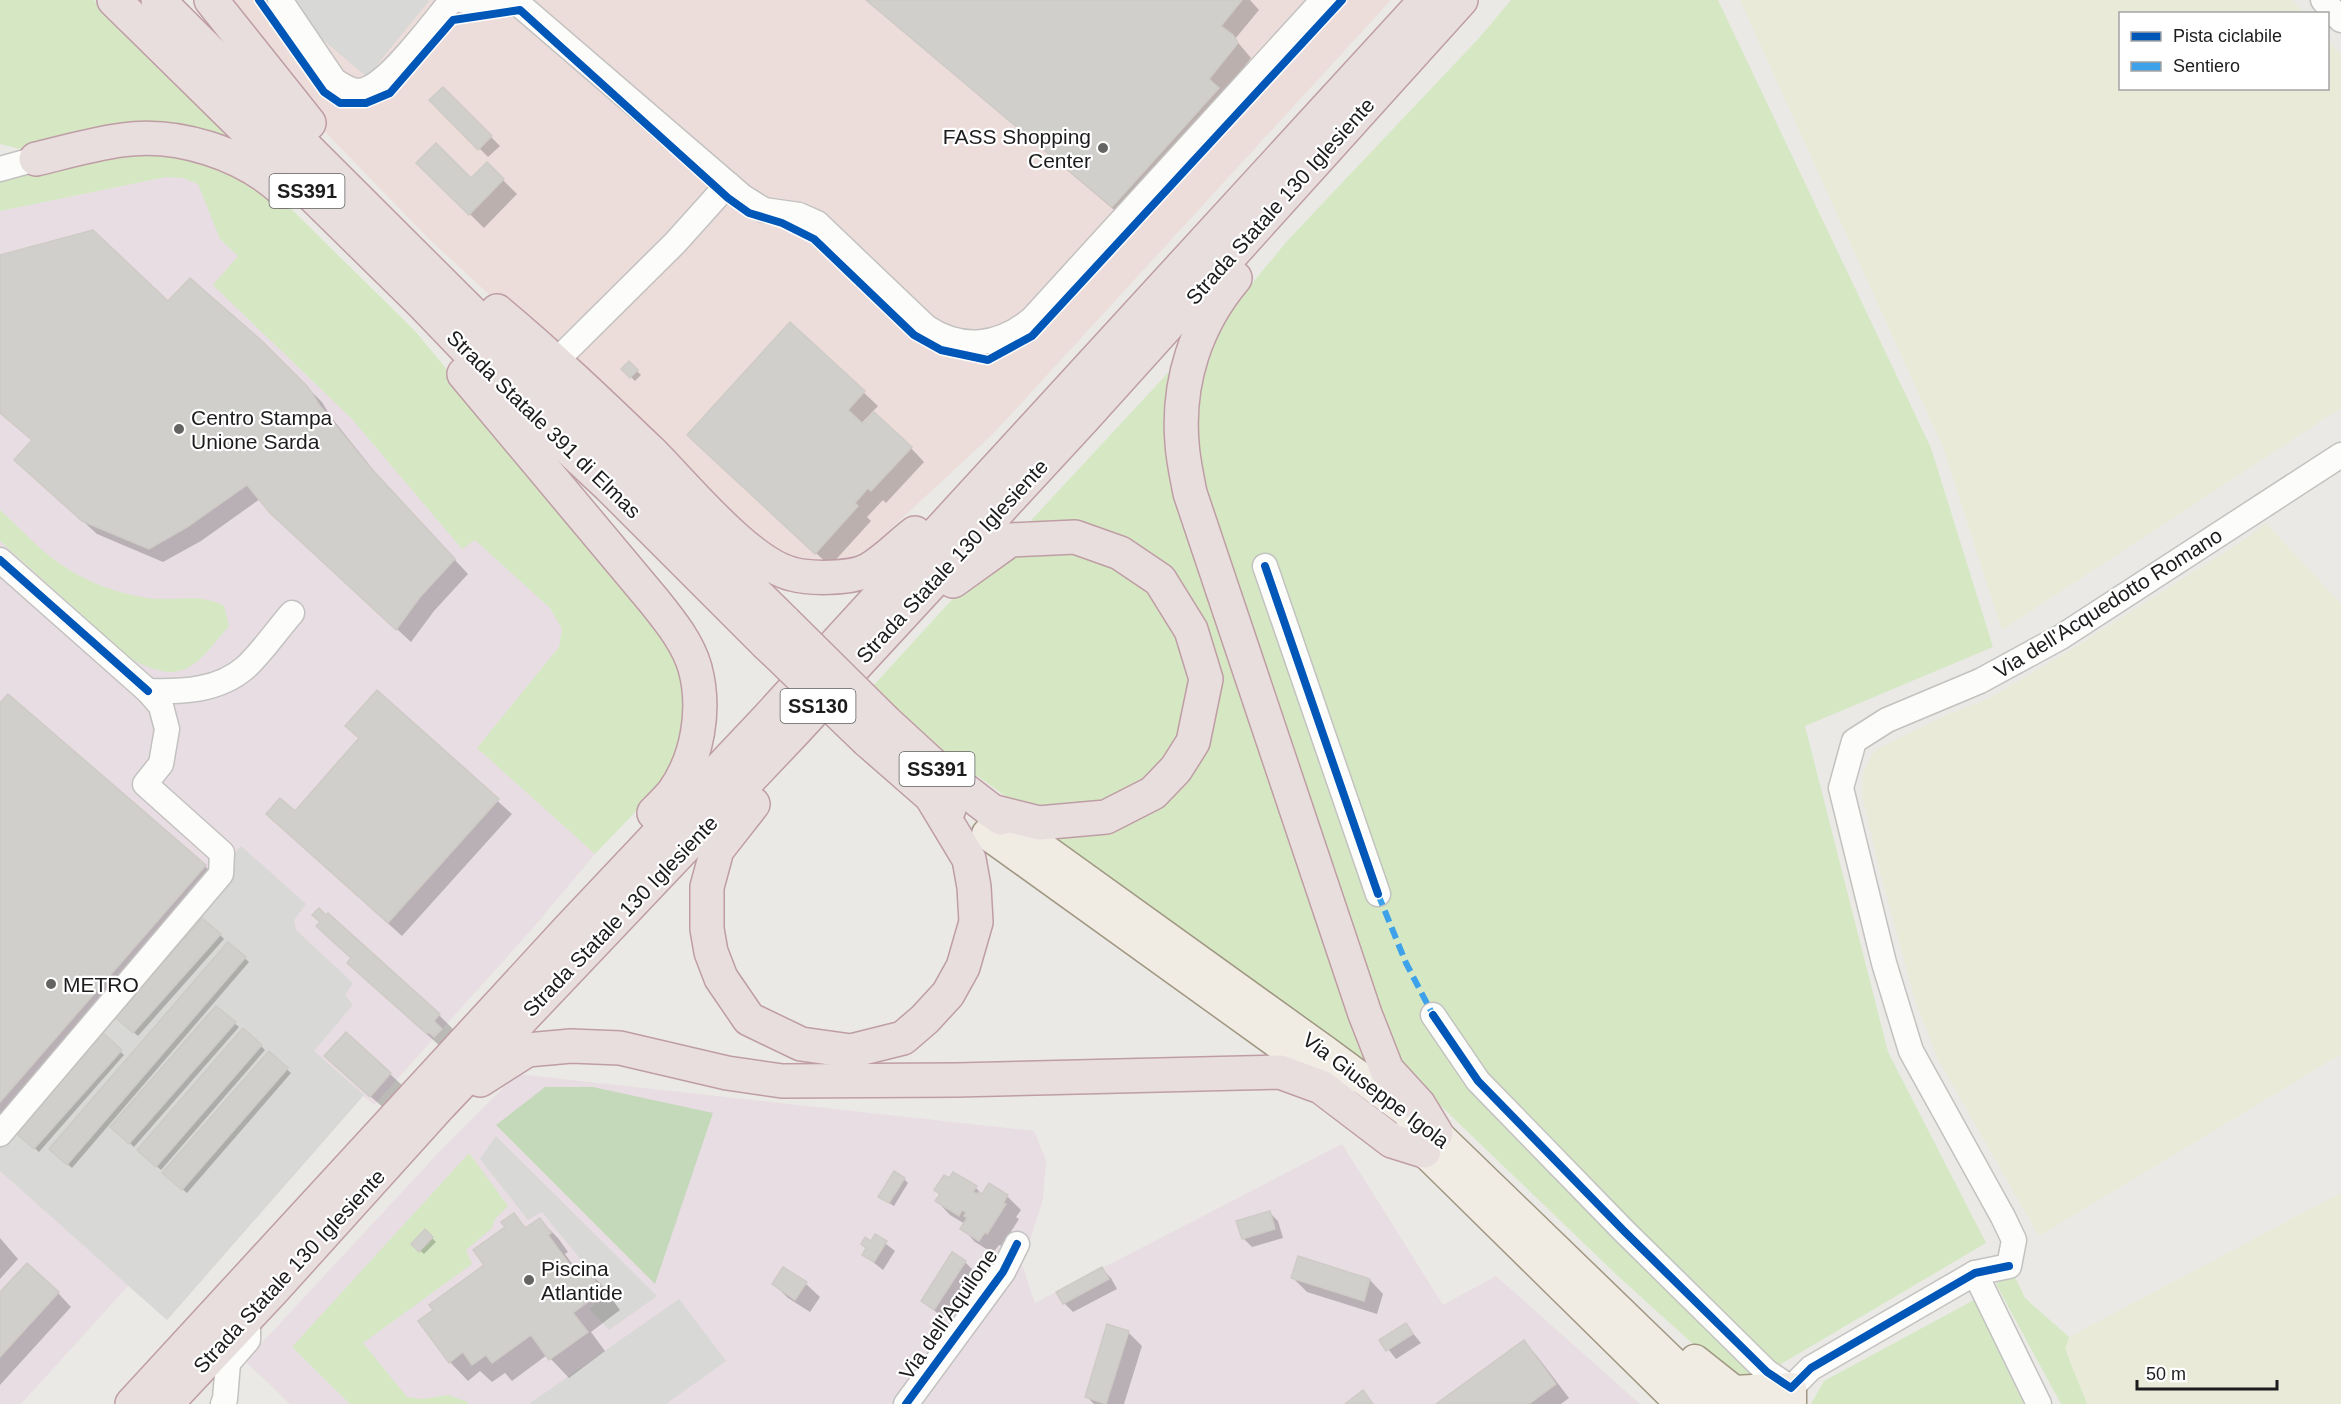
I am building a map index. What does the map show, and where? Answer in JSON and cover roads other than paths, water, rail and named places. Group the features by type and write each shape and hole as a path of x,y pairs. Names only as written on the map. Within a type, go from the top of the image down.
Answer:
{"highway":[{"name":"Strada Statale 391 di Elmas","path":"114,0 334,219 432,292"},
{"name":"Strada Statale 391 di Elmas","path":"158,0 360,200 499,383 610,487 775,632 877,731 931,796 993,821"},
{"path":"211,0 326,145 357,180 360,200"},
{"name":"Strada Statale 130 Iglesiente","path":"132,1404 568,930 776,710 1426,0"},
{"name":"Strada Statale 130 Iglesiente","path":"166,1404 440,1105 896,622 1083,419 1461,0"},
{"path":"36,159 122,140 155,139 186,143 231,157 253,167 273,181 304,210 334,219"},
{"path":"440,1105 527,1050 571,1046 620,1048 728,1073 782,1081 957,1080 1280,1072 1321,1087 1392,1141 1430,1142 1419,1105 1387,1070 1365,1014 1190,494 1182,442 1183,402 1190,362 1204,321 1227,288 1310,191 1321,156"},
{"path":"568,930 588,886 673,792 689,761 694,750 700,708 695,667 679,634 654,601 430,335 432,292 470,288 556,361 712,516 770,566 793,575 843,576 867,571 978,489"},
{"path":"896,622 1010,540 1075,537 1120,553 1160,580 1191,630 1206,679 1193,741 1176,769 1153,793 1106,817 1039,823 993,821"},
{"name":"Strada Statale 391 di Elmas","path":"877,731 936,768 993,821"},
{"path":"793,733 791,763 740,819 717,850 707,887 707,929 711,952 721,978 749,1019 801,1044 851,1051 903,1038 948,994 963,967 976,922 973,878 969,859 931,796"}],"main road":[{"name":"Via Giuseppe Igola","path":"993,821 1430,1142 1661,1350 1716,1404"},
{"name":"Via Giuseppe Igola","path":"1430,1142 1681,1404"},
{"path":"1661,1350 1683,1351 1734,1391 1791,1396"}],"street":[{"path":"280,0 334,80 346,88 358,91 370,88 387,77 452,0"},
{"path":"461,0 479,5 496,0"},
{"path":"514,0 743,197 764,210 799,215 817,223 913,316 935,333 957,342 971,343 999,339 1022,328 1032,320 1323,0"},
{"path":"2323,0 2341,20"},
{"path":"0,156 36,159"},
{"path":"0,169 36,159"},
{"path":"556,361 675,243 728,184"},
{"name":"Via dell'Acquedotto Romano","path":"1791,1396 1811,1368 1975,1273 2009,1266 2014,1240 1911,1051 1884,963 1841,788 1854,741 1887,720 1980,681 2061,637 2341,455"},
{"path":"0,560 148,691 161,706 167,729 161,764 145,784 222,853 221,874 0,1134"},
{"path":"1264,566 1378,894"},
{"path":"148,691 174,692 221,683 246,667 292,613"},
{"path":"1433,1015 1478,1081 1623,1230 1791,1396"},
{"name":"Via dell'Aquilone","path":"906,1404 1003,1272 1017,1244"},
{"path":"1975,1273 2039,1404"},
{"path":"223,1404 228,1363 248,1340 249,1316"}],"place":[{"name":"FASS Shopping Center","path":"1103,148"},
{"name":"Centro Stampa Unione Sarda","path":"179,429"},
{"name":"METRO","path":"51,984"},
{"name":"Piscina Atlantide","path":"529,1280"}]}
